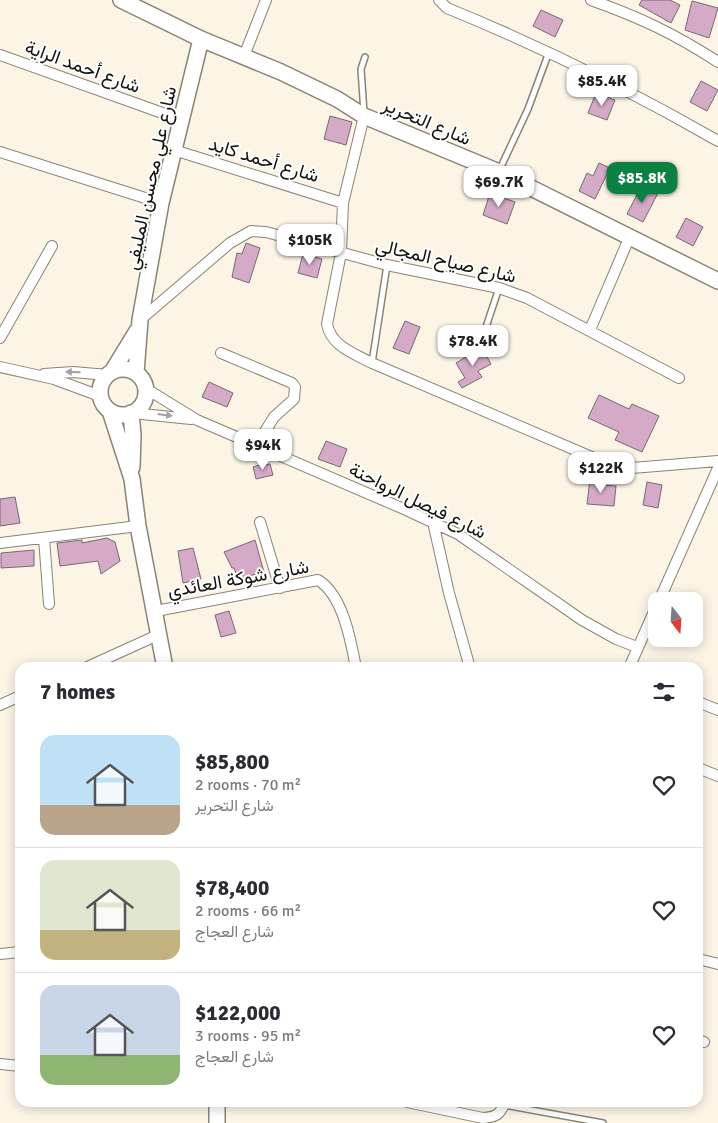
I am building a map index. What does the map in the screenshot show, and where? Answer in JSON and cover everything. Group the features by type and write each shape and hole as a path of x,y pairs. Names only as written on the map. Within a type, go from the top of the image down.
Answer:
{"street":[{"name":"شارع التحرير","path":"121,0 201,39 289,76 337,99 364,116 499,172 718,281"},
{"path":"244,56 266,0"},
{"path":"439,0 447,8 549,52 677,117 718,141"},
{"path":"591,0 633,15 677,35 718,62"},
{"name":"شارع علي محسن المليفي","path":"136,373 140,323 160,203 201,39"},
{"name":"شارع أحمد الراية","path":"0,56 182,120"},
{"path":"364,116 343,202 341,253 329,308 327,324 329,334 335,342 372,363 608,464 632,468 718,461"},
{"name":"شارع أحمد كايد","path":"174,150 343,202"},
{"path":"0,152 160,203"},
{"name":"شارع صياح المجالي","path":"140,323 230,243 251,232 266,232 387,265 499,288 527,298 679,378"},
{"path":"590,330 630,236"},
{"path":"0,338 52,246"},
{"name":"شارع علي محسن المليفي","path":"110,373 140,323"},
{"path":"221,353 292,383 295,387 294,398 274,417 256,446"},
{"path":"0,367 38,374 100,396 110,411 132,478"},
{"path":"38,374 73,372 110,373 124,369 136,373 145,388 142,405 132,413 120,415 110,411"},
{"path":"100,396 101,385 110,373"},
{"name":"شارع فيصل الرواحنة","path":"145,388 197,420 433,522 485,552 590,625 637,647"},
{"path":"132,413 134,435 132,478 138,526 156,611 164,662"},
{"name":"شارع فيصل الرواحنة","path":"132,413 165,415 197,420"},
{"path":"663,592 718,468"},
{"path":"260,522 280,588"},
{"path":"433,522 447,584 468,662"},
{"path":"0,543 138,526"},
{"path":"44,538 49,604"},
{"name":"شارع شوكة العائدي","path":"156,611 318,580 327,586 339,604 354,662"},
{"path":"631,662 648,624"},
{"path":"98,662 160,634"},
{"path":"0,705 15,698"},
{"path":"703,704 718,710"},
{"path":"703,770 718,776"},
{"path":"0,954 15,952"},
{"path":"703,960 718,964"},
{"path":"0,1064 15,1066"},
{"path":"217,1107 217,1123"},
{"path":"431,1107 483,1118 494,1117 501,1112 503,1107"}],"lane":[{"path":"499,172 528,109 549,52"},
{"path":"364,116 360,69 366,57"},
{"path":"372,363 387,265"},
{"path":"478,348 499,288"},
{"path":"520,1107 603,1123"}],"building":[{"path":"642,0 670,0 680,5 671,23 639,5"},
{"path":"692,1 718,8 709,38 685,30"},
{"path":"541,10 563,20 555,37 533,26"},
{"path":"701,81 718,90 707,111 690,102"},
{"path":"596,93 615,100 607,120 588,113"},
{"path":"330,116 352,122 346,145 324,139"},
{"path":"599,163 610,168 595,199 579,191 587,173 593,176"},
{"path":"642,185 658,193 643,222 627,214"},
{"path":"490,193 515,202 507,224 483,215"},
{"path":"686,218 703,227 693,246 676,237"},
{"path":"246,243 260,248 249,283 232,277 237,253 242,254"},
{"path":"303,254 322,259 317,278 298,273"},
{"path":"405,321 420,327 409,354 393,348"},
{"path":"483,350 491,364 478,371 482,377 462,388 458,382 465,378 456,363 476,351"},
{"path":"209,382 233,393 227,407 202,397"},
{"path":"599,395 629,409 632,404 659,416 642,452 615,440 619,432 588,418"},
{"path":"326,441 347,449 340,467 318,459"},
{"path":"265,463 266,465 270,464 273,475 256,479 253,467"},
{"path":"590,479 602,480 602,485 616,486 614,506 587,504"},
{"path":"647,482 662,485 658,508 643,505"},
{"path":"15,497 20,523 0,526 0,499"},
{"path":"107,538 115,542 120,561 101,574 98,561 60,566 57,543 82,540 82,543"},
{"path":"255,540 264,572 238,579 234,568 232,568 224,552"},
{"path":"193,548 201,579 183,583 178,551"},
{"path":"34,550 34,566 1,568 1,553"},
{"path":"229,611 236,633 221,637 215,615"}]}
